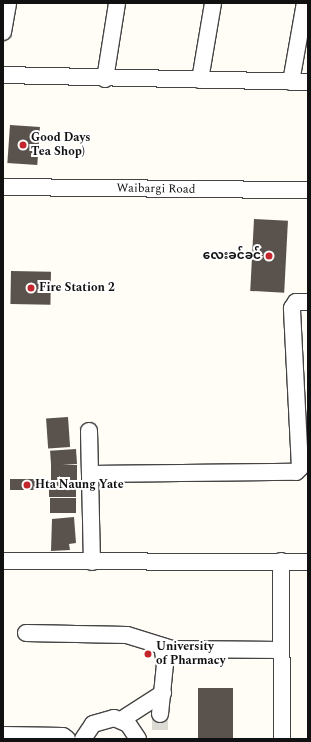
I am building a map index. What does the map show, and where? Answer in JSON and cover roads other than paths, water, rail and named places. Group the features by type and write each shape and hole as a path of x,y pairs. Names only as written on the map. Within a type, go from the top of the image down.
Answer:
{"street":[{"path":"3,32 8,3"},
{"path":"105,79 118,3"},
{"path":"200,80 213,3"},
{"path":"292,82 305,3"},
{"path":"3,75 105,79 308,82"},
{"name":"Waibargi Road","path":"3,187 308,190"},
{"path":"90,474 296,472 300,468 292,308 296,302 308,302"},
{"path":"89,431 92,562"},
{"path":"3,561 308,562"},
{"path":"281,561 282,739"},
{"path":"26,633 127,635 162,646 281,650"},
{"path":"160,714 165,664 162,646"},
{"path":"83,739 99,720 121,720 163,693"},
{"path":"121,720 133,729 138,739"},
{"path":"3,735 63,736 67,739"}],"tunnel":[{"path":"160,714 160,739"}],"place":[{"name":"Good Days Tea Shop)","path":"23,145"},
{"name":"လေးခင်ခင်","path":"269,256"},
{"name":"Fire Station 2","path":"31,288"},
{"name":"Hta Naung Yate","path":"27,485"},
{"name":"University of Pharmacy","path":"148,654"}]}
